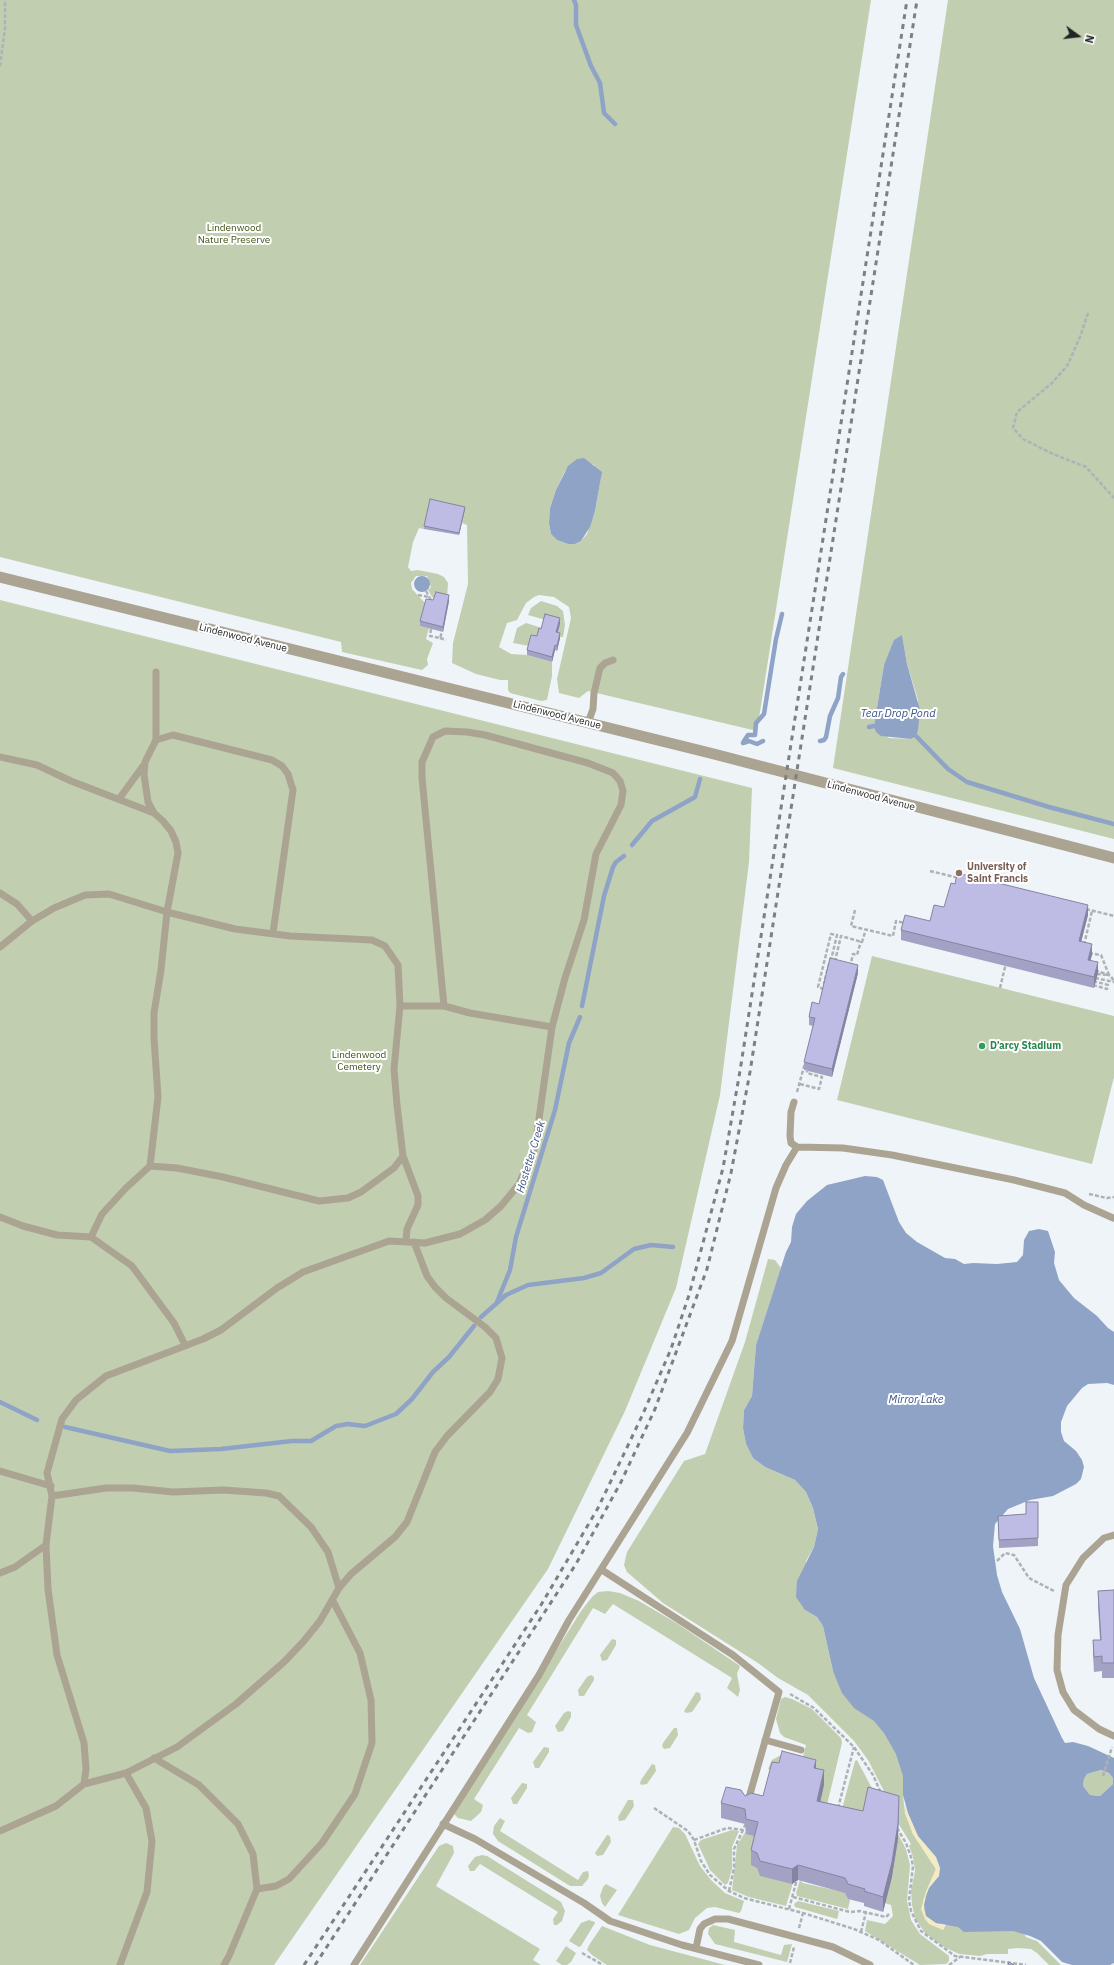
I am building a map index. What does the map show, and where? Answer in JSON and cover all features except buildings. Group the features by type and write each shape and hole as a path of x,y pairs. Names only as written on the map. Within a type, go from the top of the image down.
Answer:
{"street":[{"name":"Lindenwood Avenue","path":"0,577 588,723 1114,858"}],"lane":[{"path":"588,723 593,709 594,693 600,668 605,663 613,660"},
{"path":"119,799 133,782 156,740 156,672"},
{"path":"84,1784 86,1769 84,1743 57,1655 48,1589 46,1545 52,1496 47,1473 62,1418 76,1400 106,1376 203,1339 221,1330 277,1288 303,1272 389,1241 425,1243 460,1234 477,1226 501,1206 519,1184 535,1148 552,1026 565,978 584,920 596,854 621,805 623,791 620,780 606,769 517,743 467,732 445,731 439,733 430,742 422,762 422,778 444,1006"},
{"path":"156,740 173,735 272,760 282,766 288,774 293,790 273,933"},
{"path":"0,757 37,765 70,781 154,813"},
{"path":"91,1237 102,1214 126,1188 150,1166 153,1128 158,1097 154,1038 154,1012 161,970 167,912 178,853 176,842 171,831 154,813 148,802 145,789 145,762"},
{"path":"0,893 17,904 32,920"},
{"path":"0,947 32,920 68,901 85,895 97,893 122,897 167,912 235,929 290,936 372,940 385,946 398,965 400,1006 394,1069 403,1156 418,1196 418,1205 407,1229 406,1241"},
{"path":"400,1006 444,1006 470,1013 552,1026"},
{"path":"794,1102 790,1112 790,1136 791,1143 797,1147 843,1148 892,1155 1014,1180 1065,1193 1084,1205 1114,1218"},
{"path":"354,1965 539,1675 569,1620 602,1570 687,1433 732,1341 776,1188 786,1165 797,1147"},
{"path":"150,1166 177,1168 319,1201 348,1198 361,1192 394,1168 403,1156"},
{"path":"0,1218 57,1235 91,1237 132,1266 174,1323 185,1345"},
{"path":"0,1831 56,1806 84,1784 126,1773 177,1747 236,1704 284,1662 303,1642 333,1601 339,1588 351,1574 395,1537 407,1522 435,1452 447,1436 490,1392 498,1379 501,1368 500,1348 496,1338 485,1327 446,1298 435,1287 428,1276 414,1242"},
{"path":"0,1471 51,1486"},
{"path":"52,1496 106,1488 133,1488 173,1492 224,1490 266,1493 279,1496 311,1527 328,1552 339,1588"},
{"path":"1114,1535 1104,1538 1083,1558 1066,1585 1058,1635 1057,1670 1063,1692 1074,1710 1099,1729 1114,1736"},
{"path":"0,1573 14,1566 46,1545"},
{"path":"602,1570 733,1655 780,1692 746,1806"},
{"path":"257,1889 276,1886 289,1879 322,1843 355,1794 372,1743 371,1700 360,1653 333,1601"},
{"path":"765,1740 801,1750"},
{"path":"154,1758 199,1785 238,1824 253,1854 257,1889 224,1965"},
{"path":"120,1965 147,1892 152,1841 146,1808 126,1773"},
{"path":"443,1824 475,1839 584,1903 610,1921 648,1935 760,1965"},
{"path":"696,1948 700,1929 704,1924 715,1919 728,1918 833,1947 870,1965"}],"path":[{"path":"0,66 5,0"},
{"path":"1088,313 1080,337 1067,366 1052,384 1017,412 1013,428 1023,439 1053,454 1086,467 1114,498"},
{"path":"426,591 434,606"},
{"path":"418,595 429,597"},
{"path":"431,629 430,636 446,640"},
{"path":"440,638 442,632"},
{"path":"930,871 965,879"},
{"path":"1078,908 1114,916"},
{"path":"855,910 851,926 893,936 896,921 909,926 904,926"},
{"path":"1092,911 1082,951 1101,955 1109,975 1114,982"},
{"path":"849,969 853,954 857,955 866,930"},
{"path":"824,989 818,987 831,934 837,935 831,960 835,961 841,936 861,942"},
{"path":"1000,988 1008,959"},
{"path":"1000,962 1012,966"},
{"path":"826,984 824,983 829,964 835,966"},
{"path":"1089,967 1109,975"},
{"path":"1093,973 1109,975"},
{"path":"1088,984 1107,989 1108,985 1091,981 1092,977 1114,982"},
{"path":"807,1055 800,1084 819,1089 822,1077 807,1073 807,1071"},
{"path":"997,1561 1005,1553 1014,1555 1029,1578 1059,1594 1062,1603"},
{"path":"780,1692 796,1697 814,1708 854,1747 873,1775 884,1799"},
{"path":"837,1812 854,1747"},
{"path":"1103,1776 1111,1750"},
{"path":"654,1808 682,1825 694,1840 701,1861 710,1874 729,1891 744,1898 803,1913 861,1932 892,1948 914,1965"},
{"path":"729,1891 734,1868 734,1849 747,1820"},
{"path":"895,1824 911,1857 912,1866 909,1900 914,1922 921,1931 931,1940 952,1954 960,1957 1026,1965"},
{"path":"694,1840 727,1828 742,1830"},
{"path":"789,1909 799,1873"},
{"path":"792,1897 850,1912 860,1911 886,1917 889,1914"},
{"path":"861,1932 866,1912"},
{"path":"798,1928 803,1913"},
{"path":"790,1963 795,1945"},
{"path":"582,1953 603,1965"},
{"path":"949,1965 960,1957"},
{"path":"997,1965 1001,1962"}],"green space":[{"name":"Lindenwood Nature Preserve","path":"0,0 871,0 757,731 588,691 579,698 559,693 557,679 571,618 569,607 554,597 539,595 526,603 517,620 507,623 499,647 511,654 527,655 552,662 552,676 547,700 541,701 510,693 508,690 508,680 500,680 476,674 452,663 453,643 468,584 467,525 462,523 464,509 424,529 419,528 413,542 408,567 411,571 418,570 438,574 444,577 448,583 447,598 449,601 432,597 428,590 431,587 427,576 416,576 411,583 412,589 426,604 420,626 429,628 426,639 433,643 427,659 428,665 422,670 342,652 341,642 0,557","holes":["580,459 594,465 601,477 595,511 587,534 581,541 575,544 568,544 557,540 551,534 549,523 550,508 556,490 565,471"]},
{"path":"948,0 1114,0 1114,839 833,768","holes":["902,635 907,664 918,700 912,739 889,738 874,726 884,665"]},
{"name":"Lindenwood Cemetery","path":"0,600 752,788 749,862 720,1095 676,1288 625,1411 548,1569 274,1965 0,1965"},
{"path":"541,601 557,606 563,611 565,625 563,637 556,637 560,624 528,615 531,608"},
{"path":"526,623 542,628 541,634 529,646 513,643 517,628"},
{"name":"D’arcy Stadium","path":"872,956 1114,1016 1114,1077 1092,1164 837,1100"},
{"path":"768,1259 775,1260 781,1268 756,1345 752,1396 744,1410 743,1428 746,1444 753,1458 765,1467 795,1480 806,1492 813,1508 818,1529 814,1547 806,1561 805,1610 817,1617 823,1626 833,1671 872,1711 905,1759 903,1795 905,1813 913,1834 936,1869 923,1901 943,1930 951,1920 1023,1931 1026,1937 1037,1941 1061,1965 1049,1965 1031,1949 1008,1949 1008,1954 987,1954 980,1956 959,1954 944,1947 925,1933 915,1918 912,1905 911,1891 915,1871 913,1857 909,1846 911,1844 898,1823 899,1811 886,1795 868,1760 854,1741 808,1695 778,1678 758,1663 663,1603 627,1572 624,1565 627,1552 684,1461 705,1454 745,1342"},
{"path":"608,1591 620,1593 639,1601 678,1624 740,1666 737,1674 740,1690 738,1697 727,1688 732,1678 613,1604 605,1614 593,1608 527,1715 536,1722 532,1732 528,1733 519,1728 474,1799 483,1805 481,1812 471,1821 458,1818 454,1814 581,1611 598,1592"},
{"path":"612,1639 616,1640 616,1645 607,1660 602,1661 600,1655"},
{"path":"591,1675 594,1677 594,1680 584,1696 579,1696 578,1690 587,1677"},
{"path":"696,1692 700,1693 701,1699 692,1712 686,1713 684,1711"},
{"path":"785,1697 812,1709 841,1738 842,1743 824,1817 781,1772 768,1769 772,1760 781,1755 803,1757 806,1745 784,1737 780,1733 776,1719 781,1699"},
{"path":"568,1711 571,1712 571,1717 563,1731 558,1732 555,1726 564,1713"},
{"path":"674,1728 677,1728 678,1735 670,1748 664,1749 662,1746 663,1743"},
{"path":"544,1747 549,1748 549,1752 539,1768 535,1768 533,1762"},
{"path":"857,1760 874,1792 863,1826 839,1820 855,1761"},
{"path":"652,1764 655,1765 656,1771 647,1784 641,1785 641,1780"},
{"path":"1101,1770 1109,1773 1113,1778 1113,1784 1100,1796 1090,1795 1083,1786 1084,1779 1087,1774"},
{"path":"522,1783 527,1784 527,1788 517,1804 513,1804 511,1798"},
{"path":"628,1800 633,1800 634,1806 625,1820 619,1821 618,1817"},
{"path":"500,1818 505,1821 500,1831 578,1880 583,1872 588,1871 588,1879 582,1886 570,1886 498,1841 493,1834 494,1826"},
{"path":"673,1827 679,1828 685,1834 700,1866 711,1880 725,1893 744,1901 739,1913 715,1907 707,1908 695,1918 689,1930 679,1934 618,1915"},
{"path":"732,1830 739,1831 732,1847 732,1869 728,1883 725,1885 710,1870 698,1844 701,1840"},
{"path":"746,1831 758,1837 761,1868 760,1876 793,1883 786,1906 749,1897 732,1890 737,1845"},
{"path":"898,1834 906,1849 910,1865 907,1901 911,1920 920,1934 949,1956 949,1961 946,1964 920,1965 865,1931 867,1920 885,1924 893,1916 891,1905 885,1903 893,1873"},
{"path":"607,1835 610,1836 611,1842 603,1855 597,1856 595,1853"},
{"path":"446,1843 453,1846 454,1853 436,1886 540,1949 533,1960 541,1965 360,1965 439,1846"},
{"path":"482,1855 487,1856 561,1902 565,1911 562,1921 557,1925 554,1925 553,1919 558,1912 480,1864 474,1871 470,1871 468,1866 475,1857"},
{"path":"800,1880 803,1883 848,1893 847,1897 850,1900 848,1909 797,1896 796,1893"},
{"path":"606,1884 617,1890 605,1907 600,1896 603,1887"},
{"path":"798,1901 839,1911 837,1919 795,1907 794,1904"},
{"path":"589,1920 595,1923 581,1946 579,1947 569,1941 581,1923"},
{"path":"713,1925 735,1930 734,1942 781,1955 784,1945 792,1944 787,1962 715,1944 708,1934 709,1928"},
{"path":"602,1926 650,1945 725,1965 607,1965 587,1950"},
{"path":"566,1946 576,1953 571,1962 567,1965 562,1965 556,1961"}],"sand":[{"path":"905,1801 908,1813 918,1836 936,1857 940,1869 939,1876 929,1888 924,1909 926,1915 936,1923 945,1926 943,1930 929,1924 921,1909 926,1891 936,1869 913,1834 905,1813"}],"water":[{"path":"584,458 602,472 595,511 590,527 581,541 575,544 568,544 557,540 551,534 549,523 550,508 556,490 568,466 577,459"},
{"path":"419,576 425,576 430,581 428,590 425,592 419,592 414,587 414,581"},
{"name":"Tear Drop Pond","path":"902,635 907,664 920,710 918,730 916,736 911,739 881,736 876,732 874,726 884,665 894,640"},
{"name":"Mirror Lake","path":"865,1176 877,1177 883,1180 899,1222 906,1233 917,1242 945,1258 955,1259 964,1264 997,1264 1017,1262 1023,1255 1024,1240 1029,1231 1039,1229 1048,1231 1055,1252 1054,1263 1059,1280 1074,1298 1114,1332 1114,1385 1107,1383 1088,1384 1082,1388 1067,1406 1061,1422 1061,1432 1064,1441 1076,1451 1082,1460 1084,1467 1081,1479 1076,1484 1053,1496 1030,1500 1008,1509 995,1524 993,1546 997,1575 1002,1592 1020,1629 1034,1678 1062,1738 1065,1743 1073,1742 1088,1746 1114,1758 1114,1963 1110,1965 1072,1965 1062,1962 1041,1941 1030,1936 1013,1931 964,1932 958,1927 936,1923 926,1916 924,1905 926,1896 929,1888 939,1876 940,1868 936,1857 918,1836 908,1813 903,1795 903,1776 896,1754 884,1733 874,1721 854,1708 842,1693 833,1671 823,1626 817,1617 805,1610 796,1597 797,1581 814,1547 818,1529 813,1508 806,1492 795,1480 765,1467 753,1458 746,1444 743,1428 744,1410 752,1396 756,1345 786,1252 791,1242 792,1227 796,1214 807,1201 827,1185","holes":["1101,1770 1109,1773 1113,1778 1113,1784 1100,1796 1090,1795 1083,1786 1084,1779 1087,1774"]}],"waterway":[{"path":"574,0 576,5 576,25 591,66 600,83 604,113 615,124"},
{"path":"744,741 748,735 755,735 756,723 764,714 776,639 782,614"},
{"name":"Hostetter Creek","path":"820,741 824,740 826,737 830,716 838,698 841,677 843,674"},
{"path":"869,727 874,726"},
{"path":"916,736 948,769 967,782 1049,807 1114,824"},
{"name":"Hostetter Creek","path":"743,743 749,741 757,744 763,741"},
{"name":"Hostetter Creek","path":"632,845 652,821 695,797 700,779"},
{"name":"Hostetter Creek","path":"582,1006 604,896 613,867 616,862 624,856"},
{"name":"Hostetter Creek","path":"497,1302 510,1270 516,1237 555,1110 569,1043 580,1017"},
{"path":"481,1317 506,1295 528,1285 584,1278 601,1273 634,1249 651,1245 673,1247"},
{"path":"65,1427 170,1451 221,1449 292,1441 311,1441 336,1426 348,1424 365,1426 396,1414 412,1399 433,1372 449,1357 474,1326"},
{"path":"0,1402 37,1420"}],"railway":[{"path":"304,1965 541,1605 598,1508 642,1416 671,1349 689,1295 723,1168 740,1071 907,0"},
{"path":"315,1965 576,1564 621,1482 655,1409 707,1269 731,1173 750,1072 917,0"}],"place":[{"name":"University of Saint Francis","path":"959,873"},
{"name":"D’arcy Stadium","path":"982,1046"}]}
